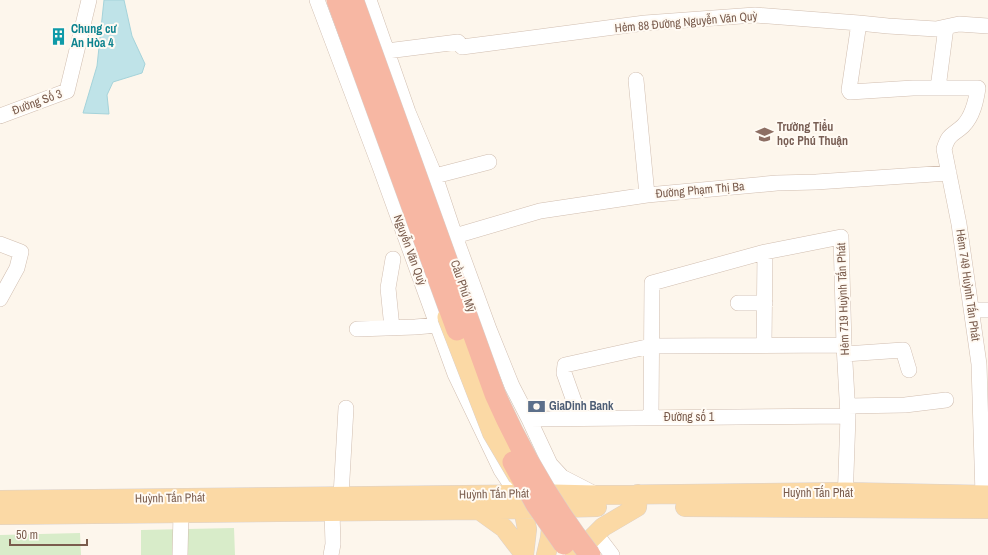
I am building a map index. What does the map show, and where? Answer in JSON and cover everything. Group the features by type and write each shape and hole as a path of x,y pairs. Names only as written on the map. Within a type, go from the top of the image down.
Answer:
{"highway":[{"name":"Cầu Phú Mỹ","path":"353,0 496,394 516,439 532,467 554,504 590,555"},
{"name":"Cầu Phú Mỹ","path":"329,1 499,435 536,504 574,555"}],"main road":[{"name":"Cầu Phú Mỹ","path":"359,0 440,219 468,304 503,396 568,511 580,530 600,555"},
{"name":"Cầu Phú Mỹ","path":"329,1 492,433 565,555"},
{"name":"Huỳnh Tấn Phát","path":"553,501 596,495 637,501"},
{"name":"Huỳnh Tấn Phát","path":"0,500 190,508 520,501 986,499"},
{"path":"520,501 527,529 524,554"},
{"path":"546,555 550,538 553,501"},
{"path":"574,555 603,526 637,501"},
{"path":"481,502 524,554"},
{"name":"Huỳnh Tấn Phát","path":"0,515 142,506"}],"street":[{"name":"Đường Số 3","path":"0,116 67,91 90,0"},
{"path":"369,0 408,112 435,176 489,329 512,386 550,464 553,501"},
{"name":"Nguyễn Văn Quỳ","path":"329,1 378,159 455,374 501,470 520,501"},
{"name":"Hẻm 88 Đường Nguyễn Văn Quỳ","path":"387,51 458,42 462,47 645,23 755,15 936,29 960,24 988,26"},
{"path":"859,23 850,92 938,88 946,27"},
{"path":"636,80 647,195"},
{"name":"Hẻm 749 Huỳnh Tấn Phát","path":"938,88 978,88 974,108 964,125 954,132 947,140 944,149 959,224 979,364 986,499"},
{"path":"435,176 489,162"},
{"name":"Đường Phạm Thị Ba","path":"455,236 540,211 647,195 777,183 816,182 949,173"},
{"name":"Hẻm 719 Huỳnh Tấn Phát","path":"651,346 652,283 766,252 841,237 844,349 848,411 845,500"},
{"path":"0,244 21,252 18,268 0,299"},
{"path":"764,345 766,252"},
{"path":"392,328 388,288 393,259"},
{"path":"738,303 765,303"},
{"path":"972,310 988,310"},
{"path":"357,329 438,325"},
{"path":"580,418 564,373 565,365 651,346 764,345 903,350 909,370"},
{"path":"651,346 651,417"},
{"name":"Đường số 1","path":"529,419 848,411 946,400"},
{"path":"331,555 346,408"},
{"path":"550,464 562,477 596,495"},
{"path":"481,502 492,490 501,470"},
{"path":"180,555 190,508"},
{"path":"596,534 612,555"}],"green space":[{"path":"234,528 235,555 141,555 141,530"},
{"path":"80,533 81,555 0,555 0,535"}],"water":[{"path":"104,0 124,0 132,36 145,64 142,73 113,82 107,95 109,114 83,113 97,66"}],"place":[{"name":"Chung cư An Hòa 4","path":"58,36"},
{"name":"Trường Tiểu học Phú Thuận","path":"764,134"},
{"name":"GiaDinh Bank","path":"536,406"}]}
